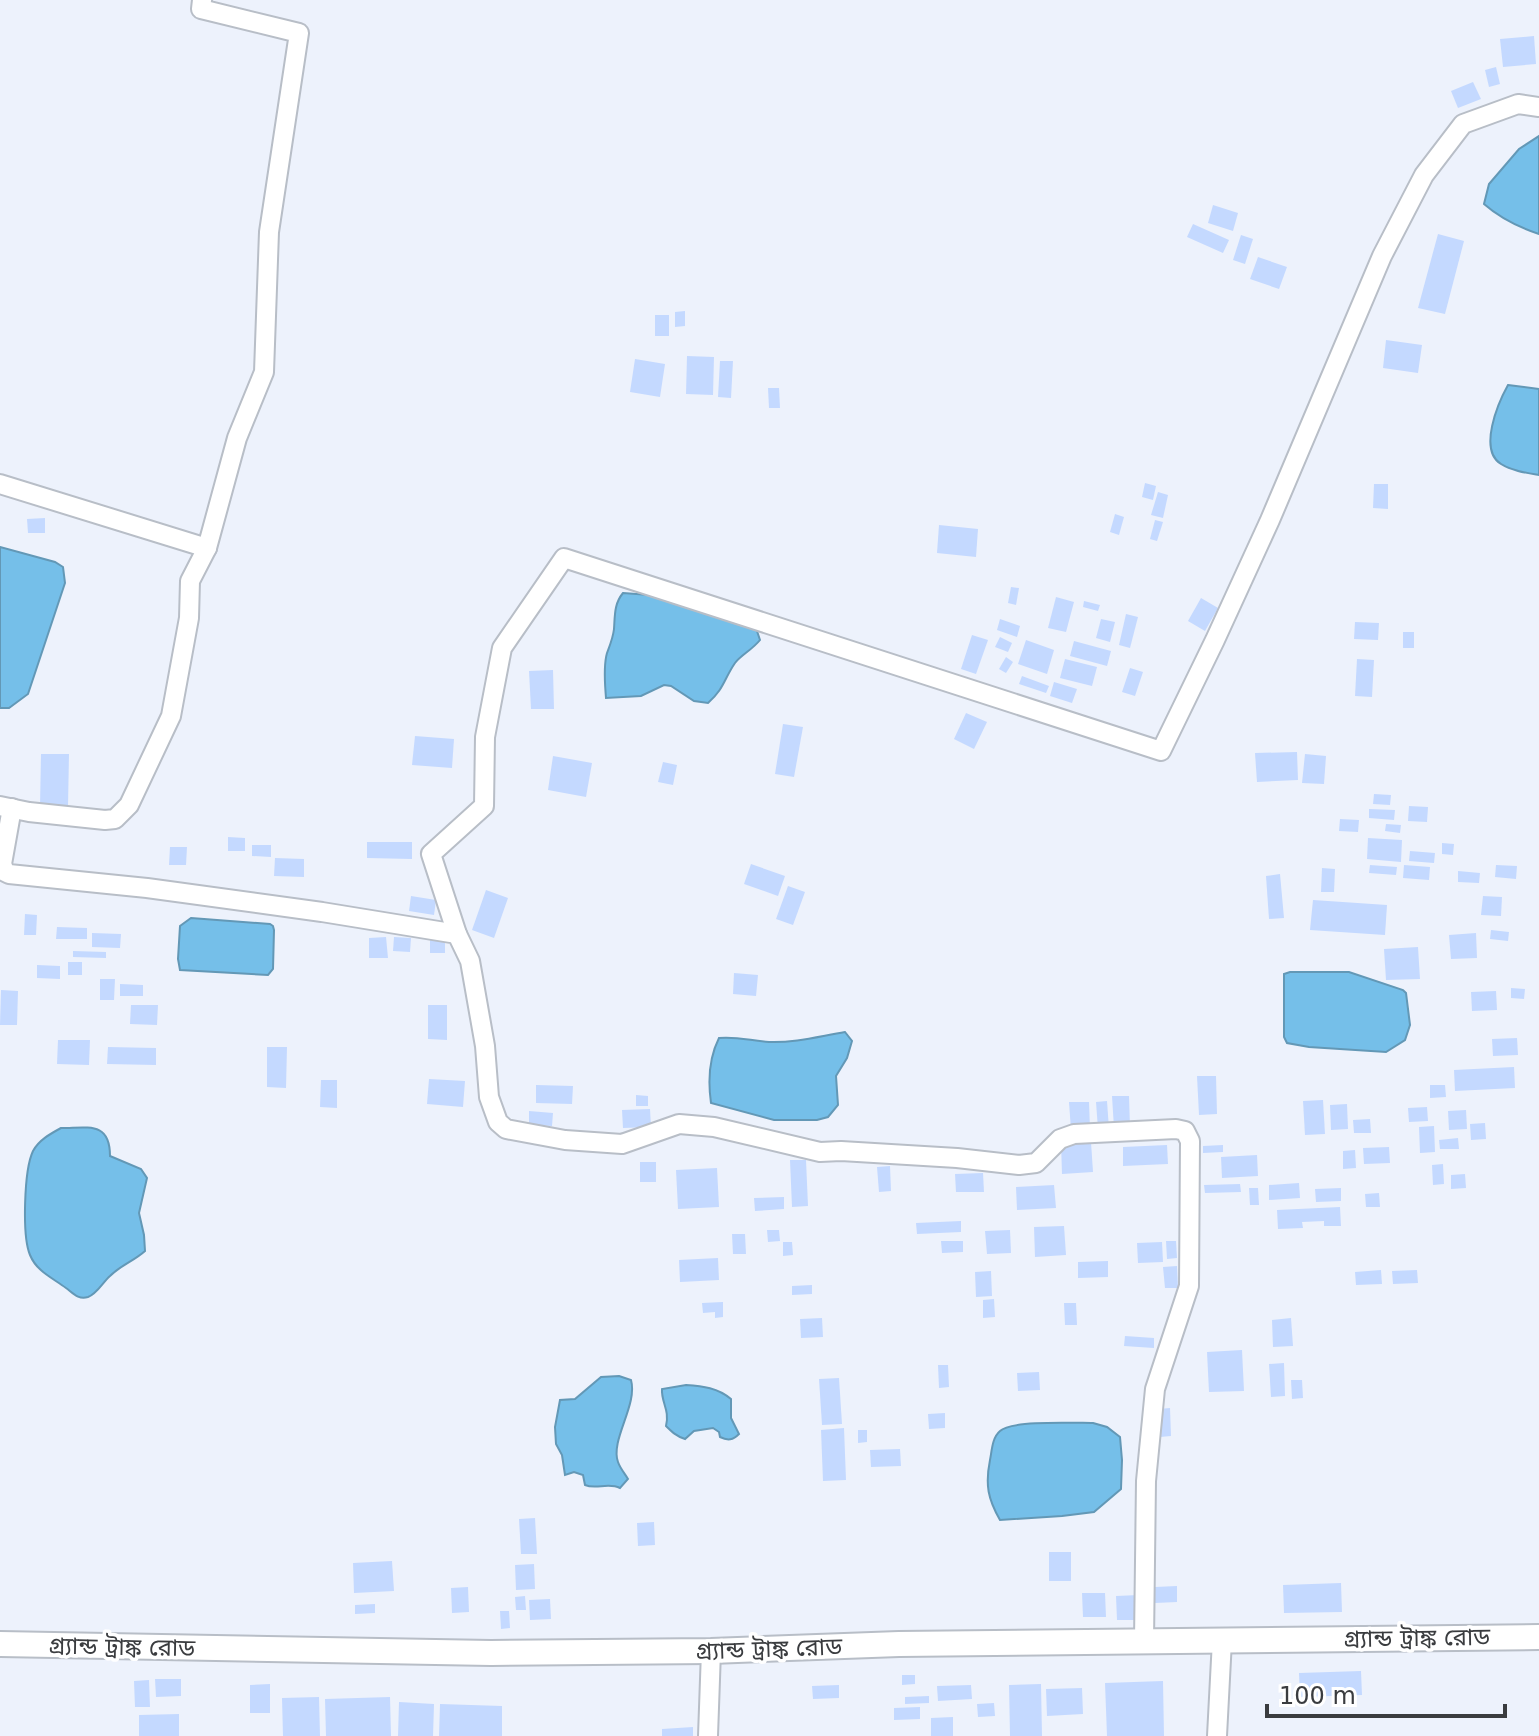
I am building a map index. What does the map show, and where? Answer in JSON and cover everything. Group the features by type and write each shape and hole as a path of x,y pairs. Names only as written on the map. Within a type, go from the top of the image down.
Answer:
{"highway":[{"name":"গ্র্যান্ড ট্রাঙ্ক রোড","path":"0,1644 491,1653 711,1651 899,1644 1539,1637"}],"street":[{"path":"202,0 201,9 299,33 269,232 264,372 237,438 207,548 189,587 189,618 171,716 129,805 115,819 29,812 6,807 2,875 147,888 457,934"},
{"path":"1144,1641 1146,1481 1155,1389 1189,1286 1190,1141 1185,1131 1074,1134 1060,1139 1036,1163 1019,1165 943,1157 820,1152 714,1127 679,1124 622,1144 565,1140 506,1129 498,1122 489,1097 485,1046 470,961 457,934 431,854 484,806 485,737 502,648 564,558 1161,751 1270,520 1382,256 1424,175 1463,124 1518,104 1539,107"},
{"path":"0,484 207,548"},
{"path":"1217,1736 1222,1640"},
{"path":"708,1736 711,1651"}],"water":[{"path":"1539,136 1539,234 1510,222 1484,204 1489,184 1519,149"},
{"path":"1508,385 1539,389 1539,475 1505,466 1494,457 1490,438 1492,426"},
{"path":"0,547 55,562 63,567 65,583 28,694 9,708 0,708"},
{"path":"623,593 650,595 749,625 757,631 760,640 735,663 708,703 694,701 671,686 664,685 641,696 606,698 606,658 613,635 616,606"},
{"path":"191,918 270,924 274,930 273,969 268,975 180,970 180,926"},
{"path":"1349,972 1403,990 1410,1025 1405,1040 1386,1052 1287,1043 1284,1037 1284,974"},
{"path":"845,1032 852,1041 847,1058 836,1076 838,1105 828,1117 774,1120 711,1103 710,1070 719,1038 779,1042"},
{"path":"61,1128 88,1128 102,1132 109,1145 110,1156 141,1169 147,1178 139,1213 145,1251 84,1298 76,1296 41,1270 27,1246 25,1203 30,1160 38,1144"},
{"path":"619,1376 631,1380 632,1390 617,1453 619,1464 628,1479 620,1488 585,1485 583,1475 574,1472 565,1475 562,1455 556,1444 555,1427 560,1400 575,1399 601,1377"},
{"path":"686,1385 710,1388 731,1399 731,1418 739,1434 726,1439 713,1428 694,1431 685,1439 670,1430 666,1426 662,1389"},
{"path":"1093,1423 1107,1427 1120,1437 1121,1489 1094,1512 1000,1520 990,1498 988,1477 993,1444 1000,1431 1017,1425"}],"building":[{"path":"1534,36 1536,64 1503,67 1500,39"},
{"path":"1496,67 1500,84 1489,87 1485,70"},
{"path":"1473,82 1481,99 1458,108 1451,91"},
{"path":"1213,205 1238,213 1233,231 1208,223"},
{"path":"1193,224 1229,240 1223,253 1187,237"},
{"path":"1438,234 1464,241 1445,314 1418,308"},
{"path":"1241,235 1253,239 1245,264 1233,260"},
{"path":"1258,257 1287,267 1279,289 1250,279"},
{"path":"685,311 685,326 675,327 675,312"},
{"path":"655,315 669,315 669,336 655,336"},
{"path":"1386,340 1422,345 1418,373 1383,368"},
{"path":"687,356 714,357 713,395 686,394"},
{"path":"635,359 665,364 660,397 630,392"},
{"path":"720,361 733,361 731,398 718,397"},
{"path":"768,388 779,388 780,408 769,408"},
{"path":"1145,483 1156,486 1153,500 1142,497"},
{"path":"1374,484 1388,484 1388,509 1373,508"},
{"path":"1158,492 1168,495 1163,518 1151,515"},
{"path":"1115,514 1124,517 1119,535 1110,532"},
{"path":"45,518 45,533 28,533 27,519"},
{"path":"1155,520 1163,522 1157,541 1150,539"},
{"path":"939,525 978,529 976,557 937,553"},
{"path":"1011,587 1019,588 1016,605 1008,603"},
{"path":"1056,597 1074,602 1066,632 1048,628"},
{"path":"1201,598 1218,608 1205,631 1188,621"},
{"path":"1084,601 1100,605 1098,611 1083,607"},
{"path":"1126,614 1138,617 1130,648 1119,645"},
{"path":"1000,619 1020,626 1017,637 997,630"},
{"path":"1101,619 1115,622 1110,642 1096,638"},
{"path":"1355,622 1379,623 1378,640 1354,639"},
{"path":"1403,632 1414,632 1414,648 1403,648"},
{"path":"972,635 988,640 976,674 961,669"},
{"path":"1000,637 1012,643 1008,652 995,647"},
{"path":"1026,640 1054,650 1047,674 1018,664"},
{"path":"1074,641 1111,651 1107,666 1070,656"},
{"path":"1006,657 1013,662 1006,673 999,669"},
{"path":"1065,659 1097,667 1092,686 1060,678"},
{"path":"1357,659 1374,660 1372,697 1355,696"},
{"path":"1130,668 1143,672 1135,696 1122,692"},
{"path":"553,670 554,709 531,709 529,671"},
{"path":"1022,676 1049,686 1046,693 1019,684"},
{"path":"1054,682 1077,689 1072,703 1050,696"},
{"path":"966,713 987,722 974,749 954,739"},
{"path":"783,724 803,727 794,777 775,774"},
{"path":"415,736 454,739 452,768 412,765"},
{"path":"1297,752 1298,780 1257,782 1255,753"},
{"path":"41,754 69,754 68,807 40,807"},
{"path":"1305,754 1326,756 1324,784 1302,783"},
{"path":"553,756 592,763 586,797 548,790"},
{"path":"663,762 677,765 673,785 658,782"},
{"path":"1374,794 1391,795 1390,805 1373,804"},
{"path":"1409,806 1428,807 1427,822 1408,821"},
{"path":"1369,809 1395,810 1394,820 1369,818"},
{"path":"1340,819 1359,820 1358,832 1339,831"},
{"path":"1386,824 1401,825 1400,833 1385,831"},
{"path":"228,837 245,838 245,851 228,851"},
{"path":"1368,838 1402,840 1401,862 1367,859"},
{"path":"367,842 412,842 412,859 367,858"},
{"path":"1442,843 1454,844 1453,855 1442,854"},
{"path":"252,845 271,845 271,857 252,856"},
{"path":"170,847 187,847 186,865 169,865"},
{"path":"1410,851 1435,853 1434,863 1409,861"},
{"path":"275,858 304,859 304,877 274,876"},
{"path":"751,864 785,876 778,896 744,884"},
{"path":"1370,865 1397,867 1396,875 1369,873"},
{"path":"1404,865 1430,867 1429,880 1403,878"},
{"path":"1496,865 1517,866 1516,879 1495,877"},
{"path":"1322,868 1335,869 1334,892 1321,892"},
{"path":"1458,871 1480,873 1479,883 1458,882"},
{"path":"1280,874 1284,918 1269,919 1266,876"},
{"path":"788,886 805,892 793,925 776,919"},
{"path":"486,890 508,898 494,938 472,930"},
{"path":"411,896 436,900 434,915 409,911"},
{"path":"1483,896 1502,897 1501,916 1481,915"},
{"path":"1313,900 1387,905 1385,935 1310,930"},
{"path":"25,914 37,915 36,935 24,935"},
{"path":"57,927 87,928 87,939 56,939"},
{"path":"1491,930 1509,932 1508,941 1490,939"},
{"path":"92,933 121,934 120,948 92,947"},
{"path":"1476,933 1477,958 1451,959 1449,935"},
{"path":"386,937 388,958 369,958 369,938"},
{"path":"394,937 411,938 410,952 393,951"},
{"path":"430,938 445,938 445,953 430,953"},
{"path":"1418,947 1420,979 1386,980 1384,949"},
{"path":"73,951 106,952 106,958 73,957"},
{"path":"68,962 82,962 82,975 68,975"},
{"path":"37,965 60,966 60,979 37,978"},
{"path":"734,973 758,975 756,996 733,994"},
{"path":"100,979 115,979 114,1000 100,1000"},
{"path":"120,984 143,985 143,996 120,996"},
{"path":"1511,988 1525,989 1524,999 1511,998"},
{"path":"1,990 18,991 17,1025 0,1025"},
{"path":"1496,991 1497,1010 1472,1011 1471,992"},
{"path":"131,1005 158,1005 157,1025 130,1024"},
{"path":"428,1005 447,1005 447,1040 428,1039"},
{"path":"1517,1038 1518,1055 1493,1056 1492,1039"},
{"path":"58,1040 90,1040 89,1065 57,1064"},
{"path":"108,1047 156,1048 156,1065 107,1064"},
{"path":"267,1047 287,1047 286,1088 267,1087"},
{"path":"1514,1067 1515,1088 1455,1091 1454,1070"},
{"path":"1197,1076 1216,1076 1217,1114 1199,1115"},
{"path":"429,1079 465,1081 463,1107 427,1104"},
{"path":"321,1080 337,1080 337,1108 320,1107"},
{"path":"536,1085 573,1086 572,1104 536,1103"},
{"path":"1430,1085 1445,1085 1446,1097 1430,1098"},
{"path":"636,1095 648,1096 648,1106 636,1106"},
{"path":"1112,1096 1129,1096 1130,1127 1114,1128"},
{"path":"1323,1100 1325,1134 1305,1135 1303,1101"},
{"path":"1107,1101 1109,1129 1098,1129 1096,1102"},
{"path":"1069,1102 1089,1102 1090,1129 1071,1130"},
{"path":"1347,1104 1348,1129 1331,1130 1330,1105"},
{"path":"1427,1107 1428,1121 1409,1122 1408,1108"},
{"path":"650,1109 651,1127 623,1128 622,1110"},
{"path":"1466,1110 1467,1129 1449,1130 1448,1111"},
{"path":"529,1111 553,1113 552,1126 529,1125"},
{"path":"1370,1119 1371,1133 1354,1133 1353,1120"},
{"path":"1485,1123 1486,1139 1471,1140 1470,1124"},
{"path":"1434,1126 1435,1152 1420,1153 1419,1127"},
{"path":"1458,1138 1459,1149 1440,1149 1439,1140"},
{"path":"1091,1142 1093,1172 1062,1174 1061,1143"},
{"path":"1167,1145 1168,1164 1123,1166 1123,1147"},
{"path":"1223,1145 1223,1152 1203,1153 1203,1146"},
{"path":"1389,1147 1390,1163 1364,1164 1363,1148"},
{"path":"1355,1150 1356,1168 1343,1169 1343,1151"},
{"path":"1257,1155 1258,1176 1222,1178 1221,1157"},
{"path":"790,1160 806,1160 808,1206 792,1207"},
{"path":"640,1162 656,1162 656,1182 640,1182"},
{"path":"1443,1164 1444,1184 1433,1185 1432,1165"},
{"path":"890,1166 891,1191 879,1192 877,1167"},
{"path":"717,1168 719,1207 678,1209 676,1170"},
{"path":"983,1173 984,1192 956,1192 955,1174"},
{"path":"1465,1174 1466,1188 1451,1189 1451,1175"},
{"path":"1299,1183 1300,1198 1269,1200 1269,1185"},
{"path":"1240,1184 1241,1192 1205,1193 1204,1185"},
{"path":"1054,1185 1056,1208 1017,1210 1016,1187"},
{"path":"1249,1188 1258,1188 1259,1205 1250,1205"},
{"path":"1341,1188 1341,1201 1316,1202 1315,1189"},
{"path":"1379,1193 1380,1207 1366,1207 1365,1194"},
{"path":"784,1197 784,1209 755,1211 754,1198"},
{"path":"1340,1207 1341,1226 1324,1226 1324,1221 1302,1222 1303,1228 1278,1229 1277,1210"},
{"path":"961,1221 961,1232 917,1234 916,1223"},
{"path":"1064,1226 1066,1255 1035,1257 1034,1227"},
{"path":"767,1230 779,1230 780,1241 768,1242"},
{"path":"1010,1230 1011,1253 987,1254 985,1231"},
{"path":"732,1234 745,1234 746,1254 733,1254"},
{"path":"941,1241 963,1241 963,1252 942,1253"},
{"path":"1166,1241 1176,1241 1177,1258 1167,1259"},
{"path":"783,1242 792,1242 793,1255 783,1256"},
{"path":"1162,1242 1163,1262 1138,1263 1137,1243"},
{"path":"718,1258 719,1280 680,1282 679,1260"},
{"path":"1108,1261 1108,1277 1078,1278 1078,1262"},
{"path":"1177,1266 1178,1288 1165,1288 1163,1267"},
{"path":"1381,1270 1382,1284 1356,1285 1355,1272"},
{"path":"1417,1270 1418,1283 1393,1284 1392,1271"},
{"path":"991,1271 992,1296 976,1297 975,1272"},
{"path":"812,1285 812,1294 792,1295 792,1286"},
{"path":"994,1299 995,1317 983,1318 983,1300"},
{"path":"723,1302 723,1317 715,1318 715,1312 703,1313 702,1303"},
{"path":"1064,1303 1076,1303 1077,1325 1065,1325"},
{"path":"822,1318 823,1337 801,1338 800,1319"},
{"path":"1291,1318 1293,1346 1273,1347 1272,1320"},
{"path":"1125,1336 1154,1338 1154,1348 1124,1346"},
{"path":"1242,1350 1244,1391 1209,1392 1207,1352"},
{"path":"1284,1363 1285,1396 1271,1397 1269,1364"},
{"path":"938,1365 948,1365 949,1387 939,1388"},
{"path":"1039,1372 1040,1390 1018,1391 1017,1373"},
{"path":"839,1378 842,1424 822,1425 819,1379"},
{"path":"1291,1380 1302,1380 1303,1398 1292,1399"},
{"path":"1170,1408 1171,1436 1160,1437 1159,1409"},
{"path":"945,1413 945,1428 929,1429 928,1414"},
{"path":"844,1428 846,1480 823,1481 821,1430"},
{"path":"858,1430 867,1430 867,1442 858,1443"},
{"path":"900,1449 901,1466 871,1467 870,1450"},
{"path":"535,1518 537,1554 521,1554 519,1519"},
{"path":"654,1522 655,1545 638,1546 637,1523"},
{"path":"1049,1552 1071,1552 1071,1581 1049,1581"},
{"path":"392,1561 394,1591 354,1593 353,1563"},
{"path":"534,1564 535,1589 516,1590 515,1565"},
{"path":"1341,1583 1342,1612 1284,1613 1283,1585"},
{"path":"1177,1586 1177,1602 1155,1603 1155,1587"},
{"path":"468,1587 469,1612 452,1613 451,1588"},
{"path":"1082,1593 1105,1593 1106,1617 1083,1617"},
{"path":"1139,1595 1140,1620 1117,1620 1116,1596"},
{"path":"525,1596 526,1610 516,1610 515,1597"},
{"path":"550,1599 551,1619 530,1620 529,1600"},
{"path":"375,1604 375,1613 355,1614 355,1605"},
{"path":"500,1611 509,1611 510,1628 501,1629"},
{"path":"1361,1671 1362,1695 1300,1697 1299,1673"},
{"path":"902,1675 915,1675 915,1684 902,1685"},
{"path":"155,1679 181,1679 181,1696 156,1697"},
{"path":"149,1680 150,1707 135,1707 134,1681"},
{"path":"1163,1681 1164,1736 1107,1736 1105,1683"},
{"path":"270,1684 270,1713 250,1713 250,1685"},
{"path":"1041,1684 1042,1736 1010,1736 1009,1685"},
{"path":"839,1685 839,1698 813,1699 812,1686"},
{"path":"971,1685 972,1699 938,1701 937,1686"},
{"path":"1082,1688 1083,1714 1047,1716 1046,1689"},
{"path":"929,1696 929,1703 905,1704 905,1697"},
{"path":"319,1697 320,1736 283,1736 282,1698"},
{"path":"390,1697 391,1736 326,1736 325,1699"},
{"path":"399,1702 434,1704 433,1736 398,1736"},
{"path":"994,1703 995,1716 978,1717 977,1704"},
{"path":"440,1704 502,1706 502,1736 439,1736"},
{"path":"920,1707 920,1719 894,1720 894,1708"},
{"path":"179,1714 179,1736 139,1736 139,1715"},
{"path":"953,1717 953,1736 931,1736 931,1718"},
{"path":"693,1727 693,1736 662,1736 662,1729"}]}
